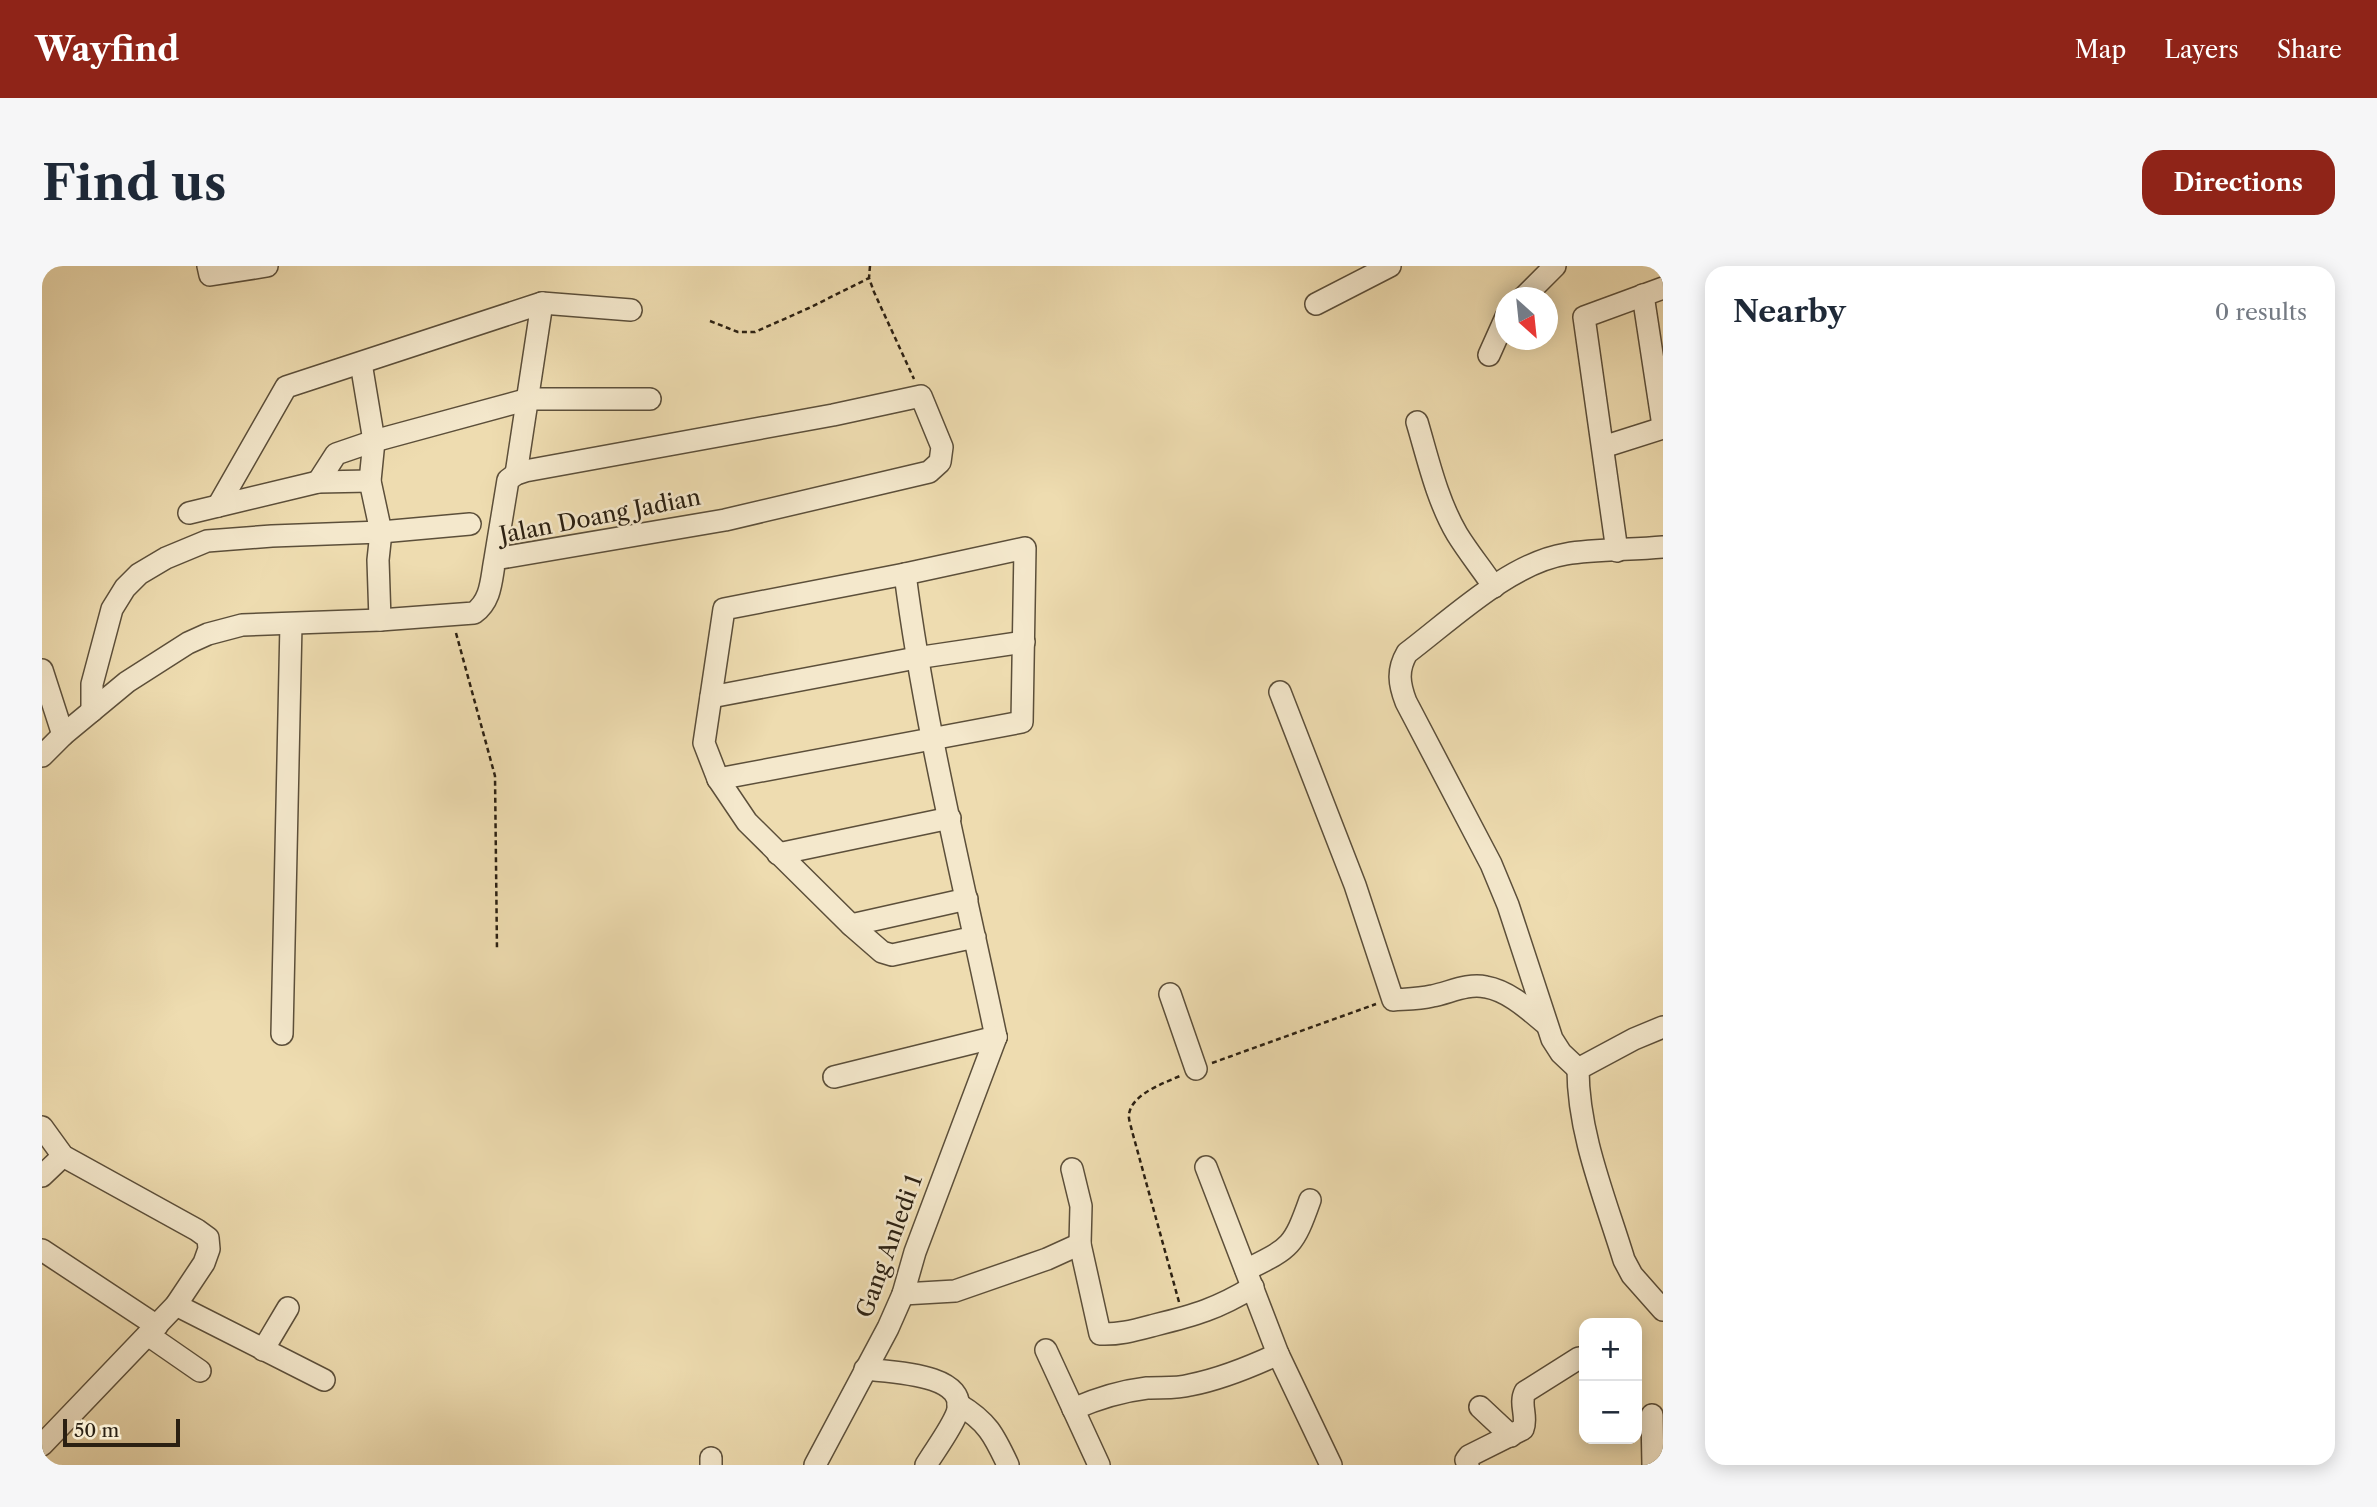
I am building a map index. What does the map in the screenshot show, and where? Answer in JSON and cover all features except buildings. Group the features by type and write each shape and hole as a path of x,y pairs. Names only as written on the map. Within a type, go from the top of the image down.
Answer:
{"street":[{"path":"208,266 210,275 267,266"},
{"path":"1534,287 1555,266"},
{"path":"1316,304 1387,267"},
{"path":"1617,551 1584,317 1663,288"},
{"path":"1603,447 1663,427 1643,295"},
{"path":"516,474 542,303"},
{"path":"218,506 286,387 542,303 631,310"},
{"path":"1489,355 1495,342"},
{"path":"361,363 374,441 370,481 381,532 378,560 380,620"},
{"path":"495,559 505,489 508,480 516,474 921,396"},
{"name":"Jalan Doang Jadian","path":"42,756 127,682 188,643 208,634 242,625 380,620 474,612 485,603 495,559 724,520 929,472 940,462 942,447 921,396"},
{"path":"318,482 336,454 529,399 650,399"},
{"path":"1418,422 1433,477 1451,523 1494,587"},
{"path":"189,513 318,482 370,481"},
{"path":"92,711 92,684 111,610 125,587 139,574 166,558 207,541 381,532 470,524"},
{"path":"1663,547 1566,554 1537,562 1494,587 1407,653 1401,662 1400,685 1406,702 1491,864 1508,905 1552,1039 1561,1054 1578,1069 1578,1097 1585,1132 1624,1260 1632,1275 1663,1310"},
{"path":"718,779 1023,722 1025,548 724,609 704,743 718,779 747,822 778,855 882,952 892,955 975,937"},
{"path":"834,1077 996,1037 916,658 905,573"},
{"path":"282,1034 291,624"},
{"path":"711,697 916,658 1024,642"},
{"path":"42,670 63,735"},
{"path":"1280,692 1355,885 1393,1000 1485,986 1522,1005 1546,1024"},
{"path":"778,855 950,818"},
{"path":"851,925 967,899"},
{"path":"1170,994 1196,1069"},
{"path":"1578,1069 1663,1027"},
{"name":"Gang Anledi 1","path":"814,1465 888,1328 903,1294 920,1240 996,1037"},
{"path":"42,1126 63,1156 197,1230 208,1238 209,1249 204,1263 176,1305 42,1445"},
{"path":"42,1175 63,1156"},
{"path":"1206,1167 1278,1354 1331,1465"},
{"path":"1072,1169 1081,1206 1080,1244 1100,1334 1117,1335 1217,1307 1273,1256 1295,1240 1310,1200"},
{"path":"903,1294 955,1291 1047,1259 1080,1244"},
{"path":"42,1250 152,1331 200,1371"},
{"path":"176,1305 324,1380"},
{"path":"263,1350 288,1308"},
{"path":"1046,1350 1099,1465"},
{"path":"1073,1409 1089,1401 1147,1388 1188,1386 1219,1378 1278,1354"},
{"path":"1468,1465 1466,1460 1469,1456 1511,1436 1524,1426 1522,1399 1525,1392 1579,1358"},
{"path":"865,1369 925,1377 952,1389 958,1404 957,1413 926,1465"},
{"path":"958,1404 983,1420 1008,1465"},
{"path":"1480,1407 1511,1436"},
{"path":"1652,1415 1653,1465"}],"path":[{"path":"870,266 869,278 921,396"},
{"path":"710,321 738,332 755,332 869,278"},
{"path":"455,629 495,776 497,950"},
{"path":"1183,1318 1135,1144 1129,1114 1135,1102 1149,1091 1196,1069 1328,1020 1393,1000"}]}
